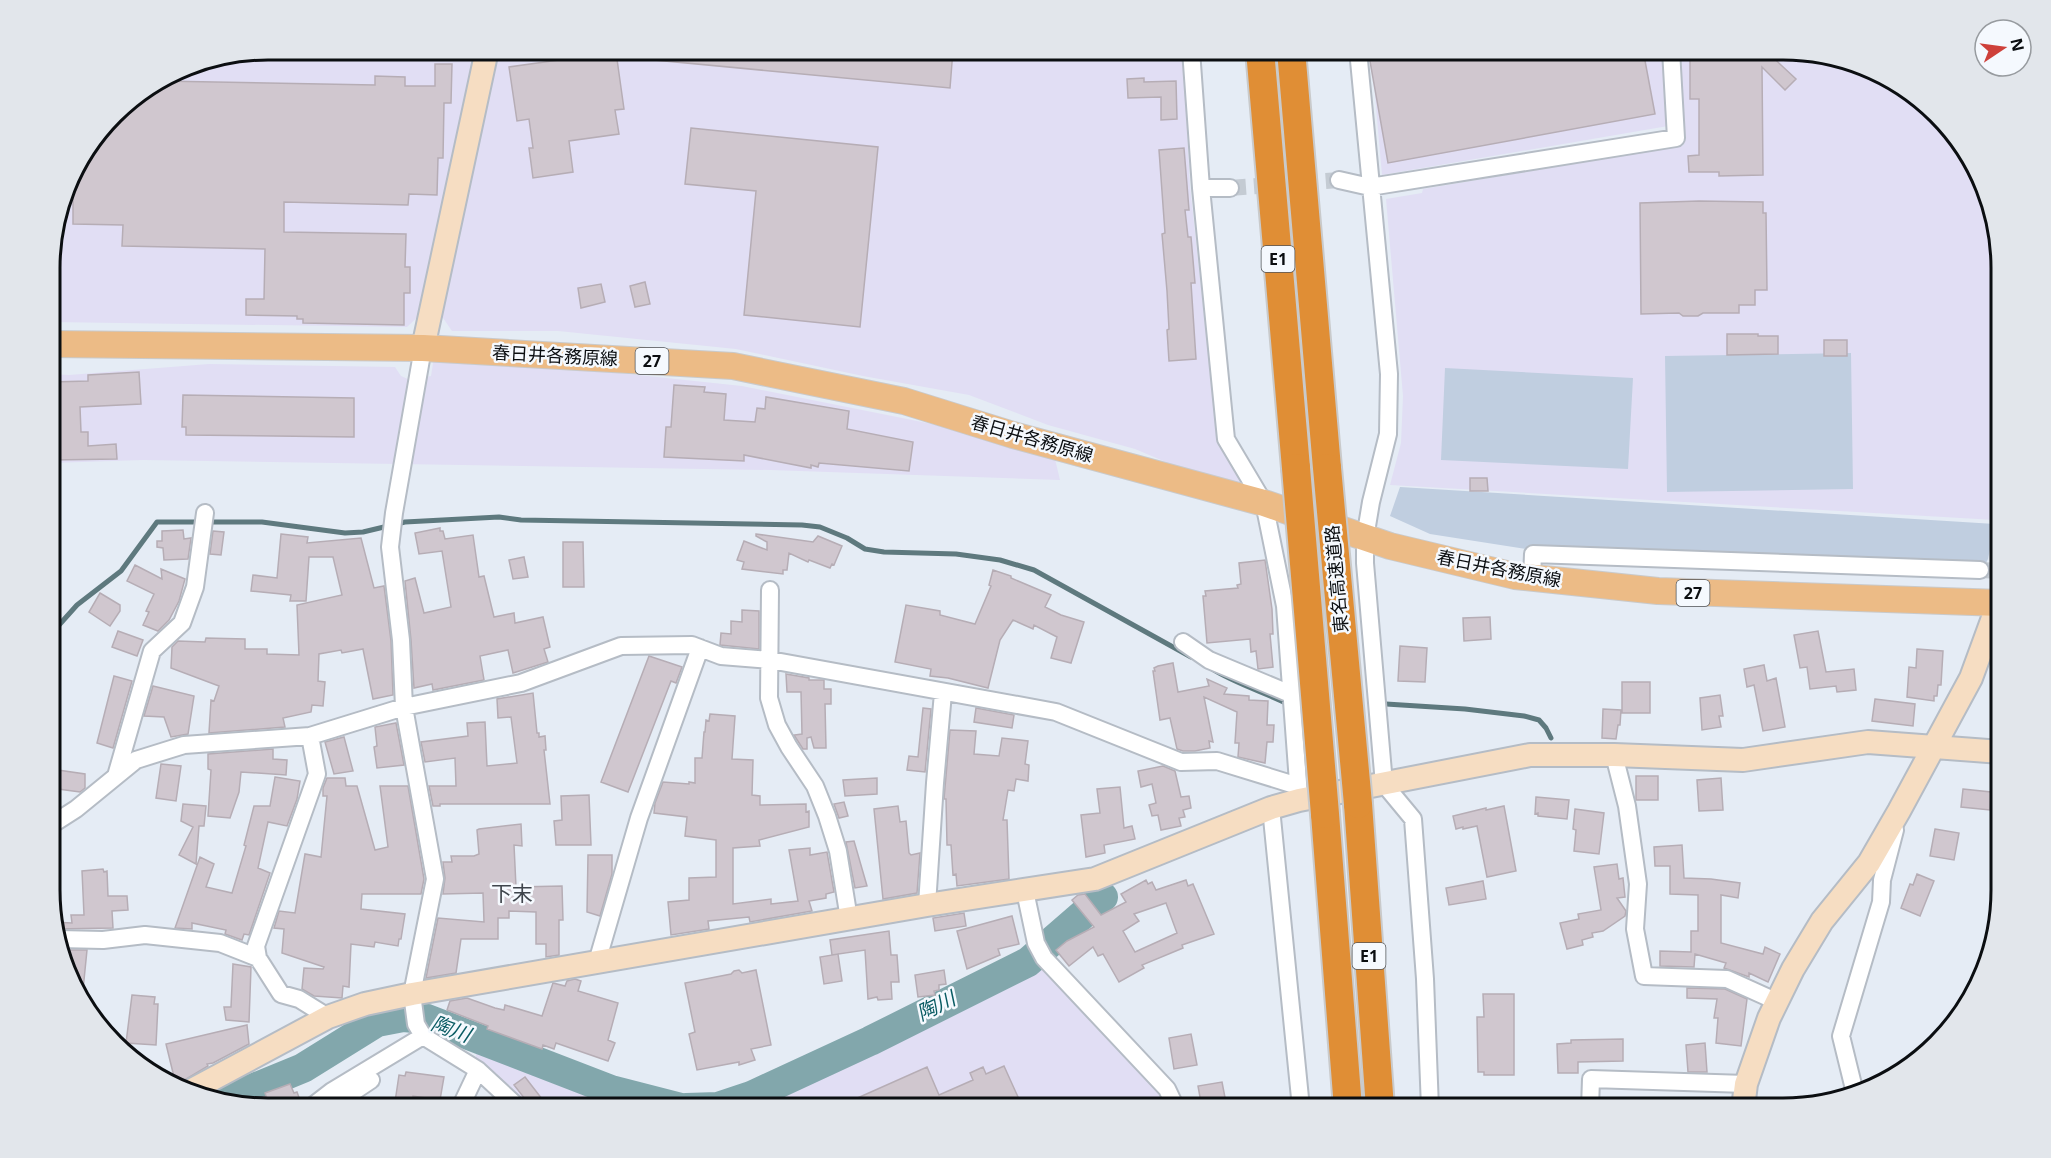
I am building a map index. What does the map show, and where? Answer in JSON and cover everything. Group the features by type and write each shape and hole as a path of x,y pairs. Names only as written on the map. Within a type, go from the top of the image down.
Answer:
{"highway":[{"name":"東名高速道路","path":"1261,60 1347,1098"},
{"name":"東名高速道路","path":"1292,60 1358,804 1379,1098"}],"main road":[{"name":"春日井各務原線","path":"60,344 423,348 733,366 904,401 1013,435 1264,503 1390,546 1532,578 1658,591 1991,601"}],"street":[{"path":"344,1098 408,1055 417,1021 435,879 404,707 401,640 390,547 423,348 485,60"},
{"path":"1192,60 1200,189 1226,439 1264,503 1285,606 1299,793"},
{"path":"1359,60 1389,374 1388,434 1371,502 1365,538 1365,563 1384,784 1413,819 1425,979 1430,1098"},
{"path":"1339,180 1370,186 1676,138 1672,60"},
{"path":"1200,189 1230,188"},
{"path":"116,776 152,651 182,623 195,587 205,513"},
{"path":"1532,578 1533,554 1980,570"},
{"path":"770,590 770,698 777,725 815,786 827,816 838,851 849,919"},
{"path":"1744,1098 1746,1083 1769,1018 1793,969 1822,921 1869,863 1971,678 1991,627"},
{"path":"1183,642 1209,660 1293,695"},
{"path":"60,819 136,760 184,745 310,736 404,707 521,683 621,646 692,645 721,656 770,660 1056,712 1181,762 1217,761 1299,793"},
{"path":"597,962 639,818 700,648"},
{"path":"927,905 943,693"},
{"path":"310,736 316,774 256,946 258,958 281,994 299,999 328,1017"},
{"path":"323,1098 417,1021 597,962 927,905 1095,879 1271,808 1299,793 1384,784 1530,755 1614,755 1743,760 1868,742 1991,751"},
{"path":"1614,755 1627,806 1638,884 1635,929 1644,976 1727,979 1778,1002"},
{"path":"1271,808 1299,1098"},
{"path":"1853,1086 1841,1036 1881,902 1882,880 1899,811"},
{"path":"1025,891 1040,950 1167,1089 1171,1098"},
{"path":"66,939 103,940 145,935 220,943 258,958"},
{"path":"200,1086 328,1017 365,1004 417,1021 478,1070 508,1098"},
{"path":"465,1098 478,1070"},
{"path":"1590,1098 1591,1079 1746,1083"}],"shaded area":[{"path":"254,60 1184,60 1190,186 1213,398 1222,444 1251,483 1211,481 1135,449 1048,425 969,395 863,376 736,349 558,331 452,331 443,318 422,313 407,327 60,322 62,241 76,188 95,152 112,131 152,95 188,76 214,67"},
{"path":"1372,60 1665,60 1668,126 1382,175"},
{"path":"1678,60 1783,60 1837,67 1863,76 1910,103 1948,141 1970,176 1980,201 1991,254 1991,520 1390,485 1401,443 1403,396 1386,199 1422,193 1423,189 1684,145"},
{"path":"1851,353 1853,489 1667,492 1665,356"},
{"path":"434,357 562,367 742,386 937,425 1055,459 1060,480 770,470 143,460 60,463 60,374 209,364 395,367 401,376 410,380 431,376"},
{"path":"1445,368 1633,378 1628,469 1441,460"},
{"path":"1400,487 1991,524 1991,544 1985,565 1532,550 1430,534 1390,516"},
{"path":"1035,959 1163,1098 750,1098 946,1011"},
{"path":"476,1043 610,1094 627,1098 519,1098 476,1060"}],"building":[{"path":"559,60 617,60 624,109 615,110 619,134 569,141 573,172 533,178 529,148 533,148 529,119 517,121 509,67"},
{"path":"655,60 952,60 950,88"},
{"path":"1370,60 1645,60 1655,114 1388,163"},
{"path":"1690,60 1776,60 1796,79 1785,90 1762,67 1763,175 1719,176 1719,172 1689,172 1688,156 1699,155 1699,99 1690,99"},
{"path":"435,64 452,64 451,103 444,103 443,158 438,158 437,195 409,194 408,205 284,202 284,232 406,234 405,267 410,267 410,293 404,293 404,325 303,323 303,319 297,319 297,316 246,315 246,299 264,299 265,249 122,246 123,225 73,224 72,198 95,152 131,112 152,95 177,81 375,85 375,76 405,77 405,86 435,86"},
{"path":"1144,78 1144,82 1176,81 1177,119 1161,120 1161,97 1128,98 1127,79"},
{"path":"691,128 878,147 860,327 744,315 756,191 685,184"},
{"path":"1184,148 1189,210 1185,210 1188,237 1191,237 1195,283 1191,283 1196,359 1169,361 1167,291 1162,234 1165,233 1159,150"},
{"path":"1763,202 1763,213 1766,213 1767,290 1755,290 1755,305 1739,305 1739,313 1703,313 1698,316 1683,316 1679,313 1641,314 1640,203"},
{"path":"645,282 650,304 635,307 630,286"},
{"path":"601,284 605,302 581,308 578,288"},
{"path":"1727,334 1778,336 1778,354 1727,355"},
{"path":"1824,340 1847,340 1847,356 1824,356"},
{"path":"139,372 141,404 80,407 81,432 88,432 88,446 116,444 117,459 60,460 60,382 88,381 88,375"},
{"path":"674,385 705,387 704,392 726,394 724,420 755,422 757,408 765,409 766,397 849,411 847,429 913,442 909,471 819,463 818,467 811,465 811,468 744,455 744,461 664,457 666,427 671,427"},
{"path":"183,395 354,398 354,437 186,435 186,427 182,427"},
{"path":"1470,478 1487,478 1488,491 1470,491"},
{"path":"440,528 445,539 473,535 479,577 484,576 494,617 514,613 515,623 543,617 550,647 544,649 548,662 513,673 508,650 480,656 484,680 433,690 432,684 414,688 405,581 415,578 424,613 451,607 442,551 419,554 415,533"},
{"path":"183,530 184,539 191,538 188,559 164,560 163,548 157,547 157,541 162,541 162,531"},
{"path":"213,531 224,532 221,555 210,554"},
{"path":"281,534 308,537 307,543 361,538 374,588 384,586 391,641 393,695 373,699 363,649 319,654 318,681 325,682 323,706 312,705 311,712 283,718 285,727 209,733 211,700 214,701 219,686 171,668 172,647 178,641 205,642 206,638 245,639 245,649 267,649 267,654 299,655 297,605 342,595 333,557 309,557 306,601 290,601 291,595 251,591 253,575 277,578"},
{"path":"756,534 813,542 818,536 842,546 834,565 832,564 830,568 809,560 808,562 789,553 787,570 783,570 783,574 742,569 744,562 737,560 744,541 767,550 767,542"},
{"path":"563,542 583,542 584,587 563,587"},
{"path":"524,557 528,577 513,579 509,560"},
{"path":"1265,560 1272,609 1273,634 1270,634 1273,667 1258,669 1256,651 1251,652 1250,639 1207,643 1203,596 1206,596 1205,591 1238,588 1237,585 1241,584 1239,563"},
{"path":"135,565 162,579 161,569 185,579 179,601 169,620 158,631 143,625 149,612 146,611 154,594 127,581"},
{"path":"993,570 1051,595 1045,607 1084,622 1071,663 1051,658 1057,637 1034,625 1033,629 1013,620 1000,640 988,688 930,676 931,669 895,662 906,605 940,611 940,615 975,624 991,586 989,585"},
{"path":"100,593 120,605 120,611 110,626 89,612"},
{"path":"742,610 759,611 759,649 720,645 721,633 731,634 731,621 742,622"},
{"path":"1490,617 1491,639 1464,641 1463,618"},
{"path":"118,631 143,640 137,656 112,647"},
{"path":"1818,631 1826,672 1854,669 1856,690 1837,692 1836,686 1810,689 1807,667 1800,668 1794,635"},
{"path":"1400,646 1427,648 1425,682 1398,681"},
{"path":"1917,649 1943,651 1941,685 1938,685 1934,701 1907,697 1909,667 1916,668"},
{"path":"649,656 682,667 676,683 671,681 628,792 601,782"},
{"path":"1173,663 1178,692 1209,686 1207,679 1227,688 1224,694 1249,696 1249,700 1268,701 1267,725 1274,725 1273,742 1267,742 1265,763 1238,757 1239,743 1235,743 1237,712 1204,697 1213,742 1209,741 1210,748 1195,751 1177,749 1170,718 1160,720 1153,671 1158,666"},
{"path":"1764,665 1767,681 1776,678 1785,727 1763,731 1754,685 1747,687 1744,669"},
{"path":"786,674 809,678 809,680 824,680 824,689 831,689 831,704 825,704 826,748 814,748 811,737 807,738 807,749 803,749 794,735 802,734 801,692 787,692"},
{"path":"114,676 132,681 113,748 97,743"},
{"path":"1622,682 1650,682 1650,713 1622,713"},
{"path":"153,686 194,696 188,734 171,737 164,717 144,716"},
{"path":"533,693 537,733 539,737 545,736 546,750 544,750 550,804 440,804 440,806 433,806 429,786 456,786 455,758 425,762 421,742 468,736 467,723 485,722 487,766 517,763 511,717 498,718 497,699"},
{"path":"1720,695 1723,716 1719,716 1721,727 1702,730 1700,698"},
{"path":"1875,699 1915,704 1913,726 1872,721"},
{"path":"923,708 931,709 925,772 907,770 909,756 918,757"},
{"path":"976,708 1014,715 1012,728 974,722"},
{"path":"1603,709 1621,710 1616,739 1602,738"},
{"path":"710,714 735,716 732,759 753,760 752,795 760,796 760,805 806,804 806,812 809,811 809,827 759,840 760,846 733,848 733,904 771,899 771,904 798,901 789,850 810,848 810,855 827,852 834,892 826,894 826,898 809,901 812,911 750,922 749,917 708,921 709,929 671,935 668,902 689,900 689,878 716,877 716,840 685,836 687,817 654,813 655,803 663,782 695,783 695,758 702,758 706,720 709,721"},
{"path":"396,723 404,765 377,768 374,747 377,746 375,727"},
{"path":"950,730 976,731 974,754 999,756 1002,738 1028,741 1025,764 1029,765 1028,781 1016,779 1014,791 1008,790 1003,820 1007,820 1009,879 957,886 956,874 953,875 951,845 947,845 946,799 944,799"},
{"path":"344,737 353,771 334,774 325,742"},
{"path":"273,749 273,759 287,760 286,775 241,772 239,792 230,818 208,816 211,770 208,769 208,754"},
{"path":"161,764 181,766 176,801 156,798"},
{"path":"1163,766 1175,771 1181,797 1189,796 1191,808 1183,810 1185,817 1179,818 1181,826 1161,830 1158,815 1152,816 1149,805 1156,803 1152,784 1141,787 1138,771"},
{"path":"60,770 85,774 85,788 80,792 60,789"},
{"path":"1636,776 1658,776 1658,800 1636,800"},
{"path":"275,777 300,781 297,799 287,826 268,822 258,868 270,873 249,935 244,934 242,940 225,934 226,930 192,923 192,929 175,928 200,857 214,864 206,887 232,893 246,846 244,845 254,806 270,806"},
{"path":"327,778 345,778 346,786 357,786 375,850 388,847 380,786 408,786 424,879 421,894 362,894 361,909 405,914 401,939 399,939 398,946 375,942 374,947 351,944 349,987 343,986 342,998 314,996 302,989 304,968 323,969 324,967 282,953 284,929 274,928 279,911 295,913 305,854 321,857 327,796 323,796 323,788"},
{"path":"877,778 877,794 845,796 843,780"},
{"path":"1721,778 1723,810 1699,811 1697,780"},
{"path":"1120,787 1124,828 1132,826 1135,839 1104,845 1105,853 1086,857 1081,815 1100,813 1097,789"},
{"path":"1963,789 1991,792 1990,810 1961,807"},
{"path":"589,795 591,845 556,845 554,821 562,820 561,796"},
{"path":"1536,797 1569,800 1567,819 1535,814"},
{"path":"844,802 848,816 839,818 834,804"},
{"path":"183,804 206,806 204,826 199,826 196,864 179,855 193,827 181,821"},
{"path":"898,806 900,822 906,821 909,853 911,855 920,853 917,893 883,899 874,809"},
{"path":"1504,806 1516,871 1487,877 1477,826 1456,829 1453,816"},
{"path":"1575,809 1604,813 1599,854 1574,851"},
{"path":"521,824 522,846 514,845 516,887 562,886 563,920 559,920 559,955 546,957 546,944 536,944 536,912 509,911 509,918 498,918 498,939 461,939 456,973 426,978 438,918 484,922 483,893 443,894 445,878 443,862 452,862 451,856 479,854 477,830 479,829"},
{"path":"1935,829 1959,833 1954,860 1930,856"},
{"path":"854,841 867,886 855,888 846,842"},
{"path":"1682,845 1684,878 1740,883 1738,898 1721,895 1721,943 1763,954 1765,947 1780,954 1768,982 1749,973 1749,977 1724,968 1726,963 1695,954 1694,967 1660,966 1660,951 1691,952 1691,931 1698,931 1698,895 1670,894 1670,866 1655,866 1654,847"},
{"path":"588,855 612,855 612,874 600,916 587,912"},
{"path":"1617,864 1619,879 1623,878 1625,897 1617,898 1626,911 1625,916 1603,931 1592,933 1593,937 1582,940 1583,945 1567,949 1560,923 1579,919 1578,914 1601,910 1594,867"},
{"path":"103,869 104,872 107,871 108,896 127,896 128,910 112,911 113,928 64,929 63,923 72,923 71,915 84,915 82,871"},
{"path":"1917,874 1934,881 1920,916 1901,908 1910,884 1913,885"},
{"path":"1146,880 1148,884 1152,882 1156,890 1186,880 1188,886 1193,884 1214,934 1182,945 1183,948 1142,965 1144,968 1119,982 1103,954 1098,956 1093,947 1069,966 1056,950 1067,941 1094,927 1072,900 1078,895 1085,894 1101,915 1126,902 1121,894","holes":["1166,903 1177,933 1135,952 1123,931 1139,921 1134,914"]},
{"path":"1483,881 1486,899 1449,905 1446,888"},
{"path":"964,913 966,926 935,931 933,918"},
{"path":"1012,916 1019,944 998,949 1000,955 967,969 957,931"},
{"path":"889,931 891,955 897,955 899,982 891,982 892,999 878,1000 877,997 868,999 865,950 832,955 830,940"},
{"path":"69,950 87,950 83,986"},
{"path":"838,954 842,981 824,984 820,957"},
{"path":"233,964 251,967 249,1022 226,1020 224,1007 231,1007"},
{"path":"739,970 742,973 756,970 771,1045 751,1049 755,1060 739,1065 739,1062 697,1070 689,1034 695,1032 685,983 731,974"},
{"path":"944,970 946,984 939,985 939,990 934,991 935,995 918,997 915,975"},
{"path":"575,979 581,981 578,991 618,1003 608,1040 615,1043 608,1061 556,1043 554,1049 543,1045 542,1049 487,1029 488,1026 447,1010 450,1001 467,998 495,1008 504,1010 505,1005 542,1016 553,983 565,986 567,981"},
{"path":"1687,988 1725,989 1747,999 1741,1046 1716,1043 1718,1018 1714,1018 1717,999 1687,998"},
{"path":"1483,994 1514,994 1514,1075 1484,1075 1484,1072 1478,1072 1477,1017 1484,1017"},
{"path":"132,995 155,997 154,1004 158,1004 156,1045 126,1041"},
{"path":"247,1025 249,1044 207,1064 208,1066 184,1080 173,1075 166,1044"},
{"path":"1191,1034 1197,1065 1174,1069 1169,1038"},
{"path":"1623,1039 1623,1061 1578,1062 1578,1073 1558,1073 1557,1044 1571,1043 1571,1040"},
{"path":"1705,1043 1707,1072 1688,1072 1686,1045"},
{"path":"1004,1066 1018,1098 857,1098 927,1067 939,1095 973,1080 970,1073 983,1067 986,1074"},
{"path":"406,1072 444,1077 440,1098 413,1096 413,1098 396,1098 399,1075 405,1076"},
{"path":"525,1077 541,1098 524,1098 514,1085"},
{"path":"1222,1082 1225,1098 1200,1098 1198,1086"},
{"path":"290,1084 299,1098 262,1098 266,1096 265,1093"}],"waterway":[{"path":"60,624 77,605 121,571 157,522 262,522 345,533 363,532 405,522 499,517 521,520 802,525 820,527 847,538 865,549 884,552 956,554 1000,560 1034,570 1191,657"},
{"path":"1212,669 1290,705"},
{"path":"1386,704 1465,709 1524,716 1539,720 1551,738"},
{"name":"陶川","path":"745,1098 870,1041 1028,962 1103,897"},
{"name":"陶川","path":"237,1095 303,1068 377,1022 403,1017 427,1019 611,1090 642,1098"}],"tunnel":[{"path":"1230,188 1339,180"},
{"path":"1980,570 1991,571"}],"district":[{"name":"下末","path":"512,894"}]}
